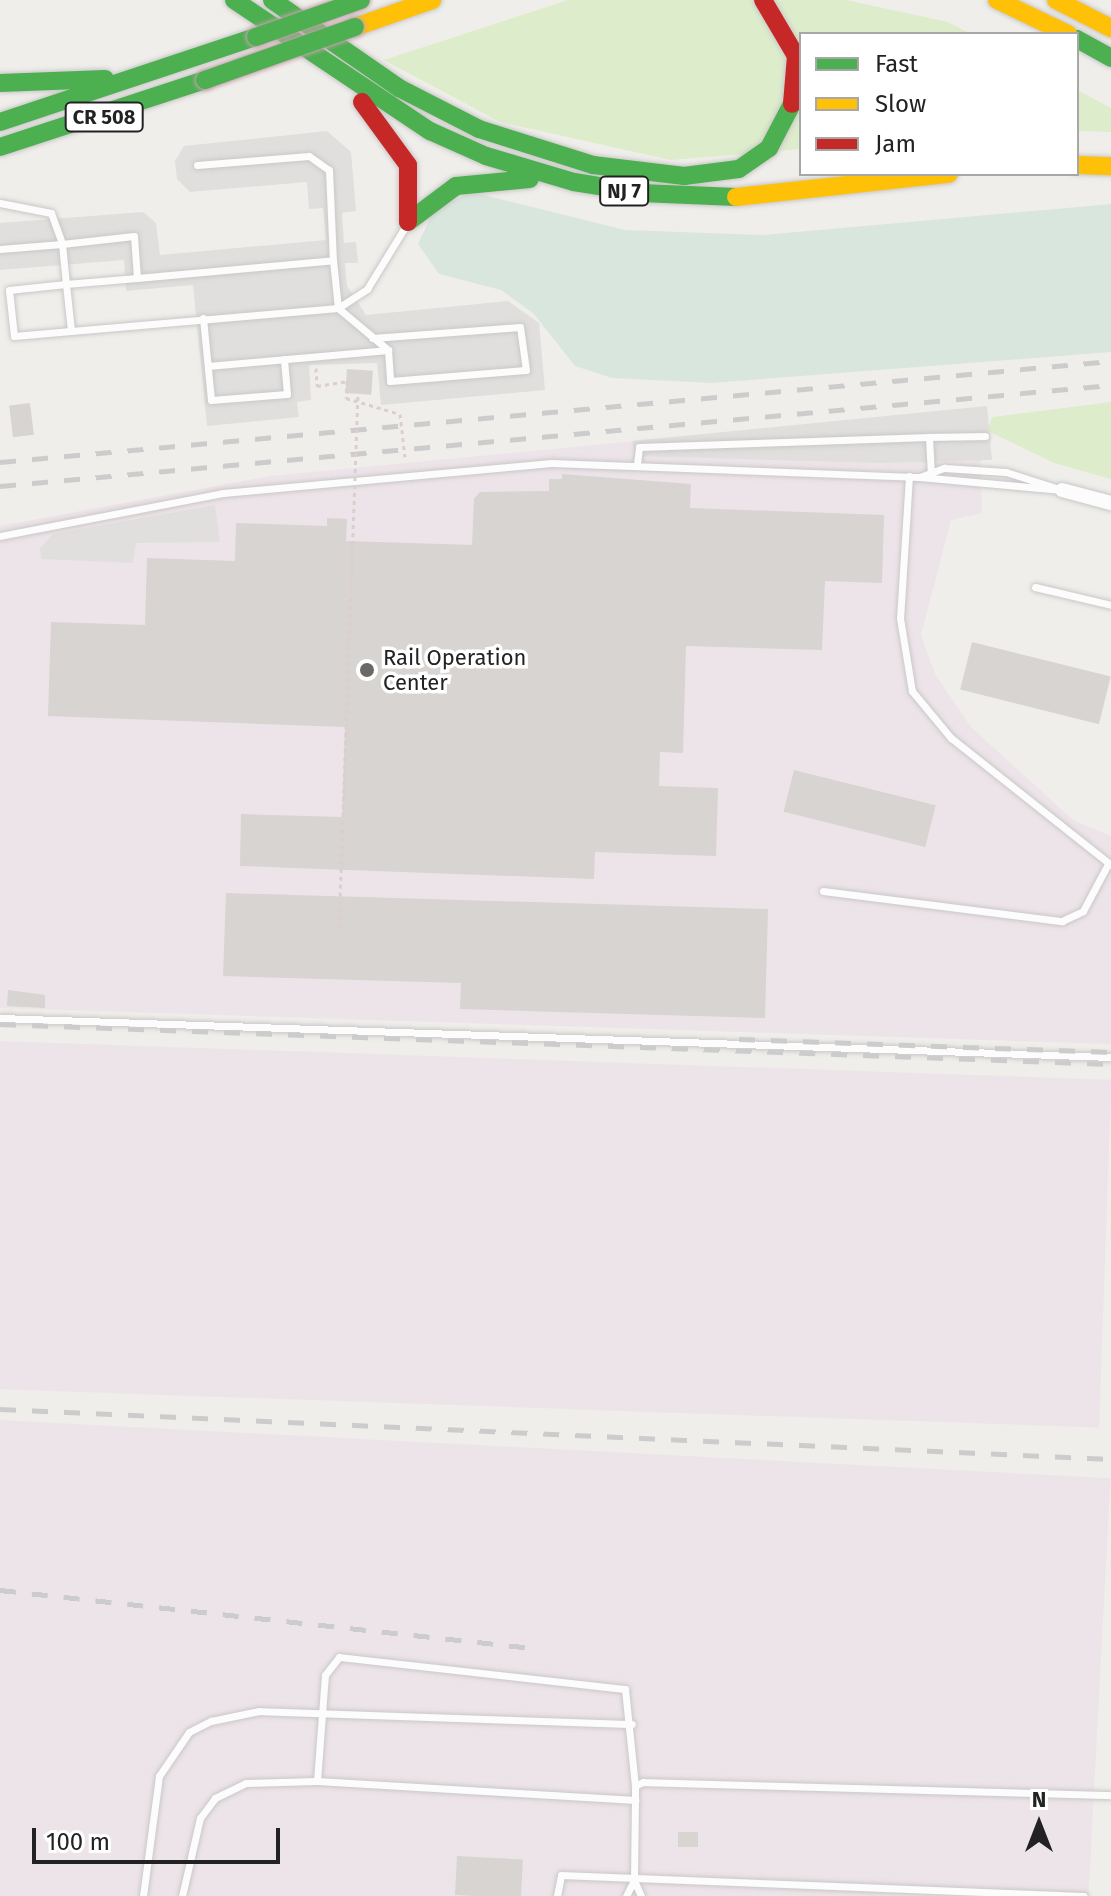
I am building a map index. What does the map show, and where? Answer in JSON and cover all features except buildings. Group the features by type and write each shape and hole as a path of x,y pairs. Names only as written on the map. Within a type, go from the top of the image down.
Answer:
{"highway":[{"name":"NJ 7","path":"234,0 326,66 457,144 574,182 641,193 731,197 930,176"},
{"path":"272,0 399,88 479,129 593,165 693,176 750,163 791,116 796,56 763,0"},
{"name":"CR 508","path":"0,122 175,66 361,0"},
{"name":"CR 508","path":"0,147 205,80 432,0"},
{"path":"997,0 1064,32"},
{"path":"1056,0 1109,27"},
{"path":"1069,0 1109,27"},
{"path":"1079,40 1111,58"},
{"path":"0,83 81,83 175,66"},
{"path":"326,66 380,121 404,155 412,184 408,222"},
{"path":"1079,165 1111,166"},
{"path":"408,222 437,195 467,182 574,182"}],"street":[{"path":"1062,490 1111,503"}],"lane":[{"path":"197,165 309,156 329,170 338,308 372,338 388,350 390,381 526,370 520,327 372,338"},
{"path":"0,203 51,213 62,244 71,331"},
{"path":"333,260 9,290 14,336 338,308 367,289 390,257 408,222"},
{"path":"0,249 134,236 137,278"},
{"path":"203,318 211,400 287,394 284,359"},
{"path":"208,366 388,350"},
{"path":"637,464 639,447 985,436"},
{"path":"929,437 931,472"},
{"path":"0,536 260,488 552,463 909,476 1062,490"},
{"path":"920,477 931,472 981,468 1062,490"},
{"path":"823,891 1062,921 1083,911 1110,865 951,738 912,691 900,618 909,476"},
{"path":"1035,587 1111,605"},
{"path":"0,1018 1111,1057"},
{"path":"317,1781 325,1675 339,1657 625,1689 632,1724 635,1786 634,1880 641,1896"},
{"path":"143,1896 159,1776 189,1732 236,1714 322,1713 632,1724"},
{"path":"182,1896 189,1846 215,1798 246,1783 317,1781 635,1800"},
{"path":"635,1786 1111,1795"},
{"path":"557,1896 561,1875 1084,1896"},
{"path":"626,1896 634,1880"}],"path":[{"path":"315,356 317,386 347,381 346,398 400,414 405,457"},
{"path":"339,928 358,393"}],"shaded area":[{"path":"327,131 351,152 356,211 342,213 344,243 356,242 358,263 345,263 347,286 366,315 508,301 539,323 545,390 381,405 377,363 309,365 311,400 297,402 299,417 207,426 193,285 126,291 124,260 0,270 0,223 143,212 156,223 160,255 326,240 323,208 309,209 307,182 190,192 177,179 175,161 184,146"},
{"path":"472,192 625,230 763,235 1111,204 1111,352 712,383 612,378 575,366 534,314 501,290 439,274 418,244 434,210"},
{"path":"987,406 992,460 880,463 635,456 632,441"},
{"path":"980,408 982,513 951,520 921,635 935,674 971,727 1073,820 1111,836 1111,1044 0,1008 0,526 270,476"},
{"path":"215,505 220,542 136,543 133,563 41,559 40,548 53,534"},
{"path":"0,1041 1111,1080 1099,1428 0,1389"},
{"path":"0,1420 1110,1478 1089,1896 0,1896"}],"green space":[{"path":"568,0 846,0 948,22 967,32 799,32 799,149 671,160 500,122 384,60"},
{"path":"1079,91 1111,108 1111,132 1079,131"},
{"path":"1111,402 1111,479 1054,463 986,430 993,417"}],"railway":[{"path":"0,462 1111,361"},
{"path":"0,486 1111,385"},
{"path":"0,1024 1111,1064"},
{"path":"739,1039 1111,1052"},
{"path":"0,1409 1111,1459"},
{"path":"0,1590 541,1649"}],"traffic: fast":[{"path":"234,0 430,131 486,156 574,182 641,193 736,197"},
{"path":"272,0 399,88 479,129 593,165 684,176 739,169 769,148 792,104"},
{"path":"256,37 361,0"},
{"path":"205,80 355,27"},
{"path":"0,122 256,37"},
{"path":"1079,40 1111,58"},
{"path":"0,83 105,79"},
{"path":"0,147 205,80"},
{"path":"408,222 456,186 530,179"}],"traffic: slow":[{"path":"355,27 432,0"},
{"path":"997,0 1064,32"},
{"path":"1056,0 1111,28"},
{"path":"1079,165 1111,166"},
{"path":"736,197 930,176"}],"traffic: jam":[{"path":"763,0 796,56 792,104"},
{"path":"362,102 408,165 408,222"}],"place":[{"name":"Rail Operation Center","path":"367,670"}]}
